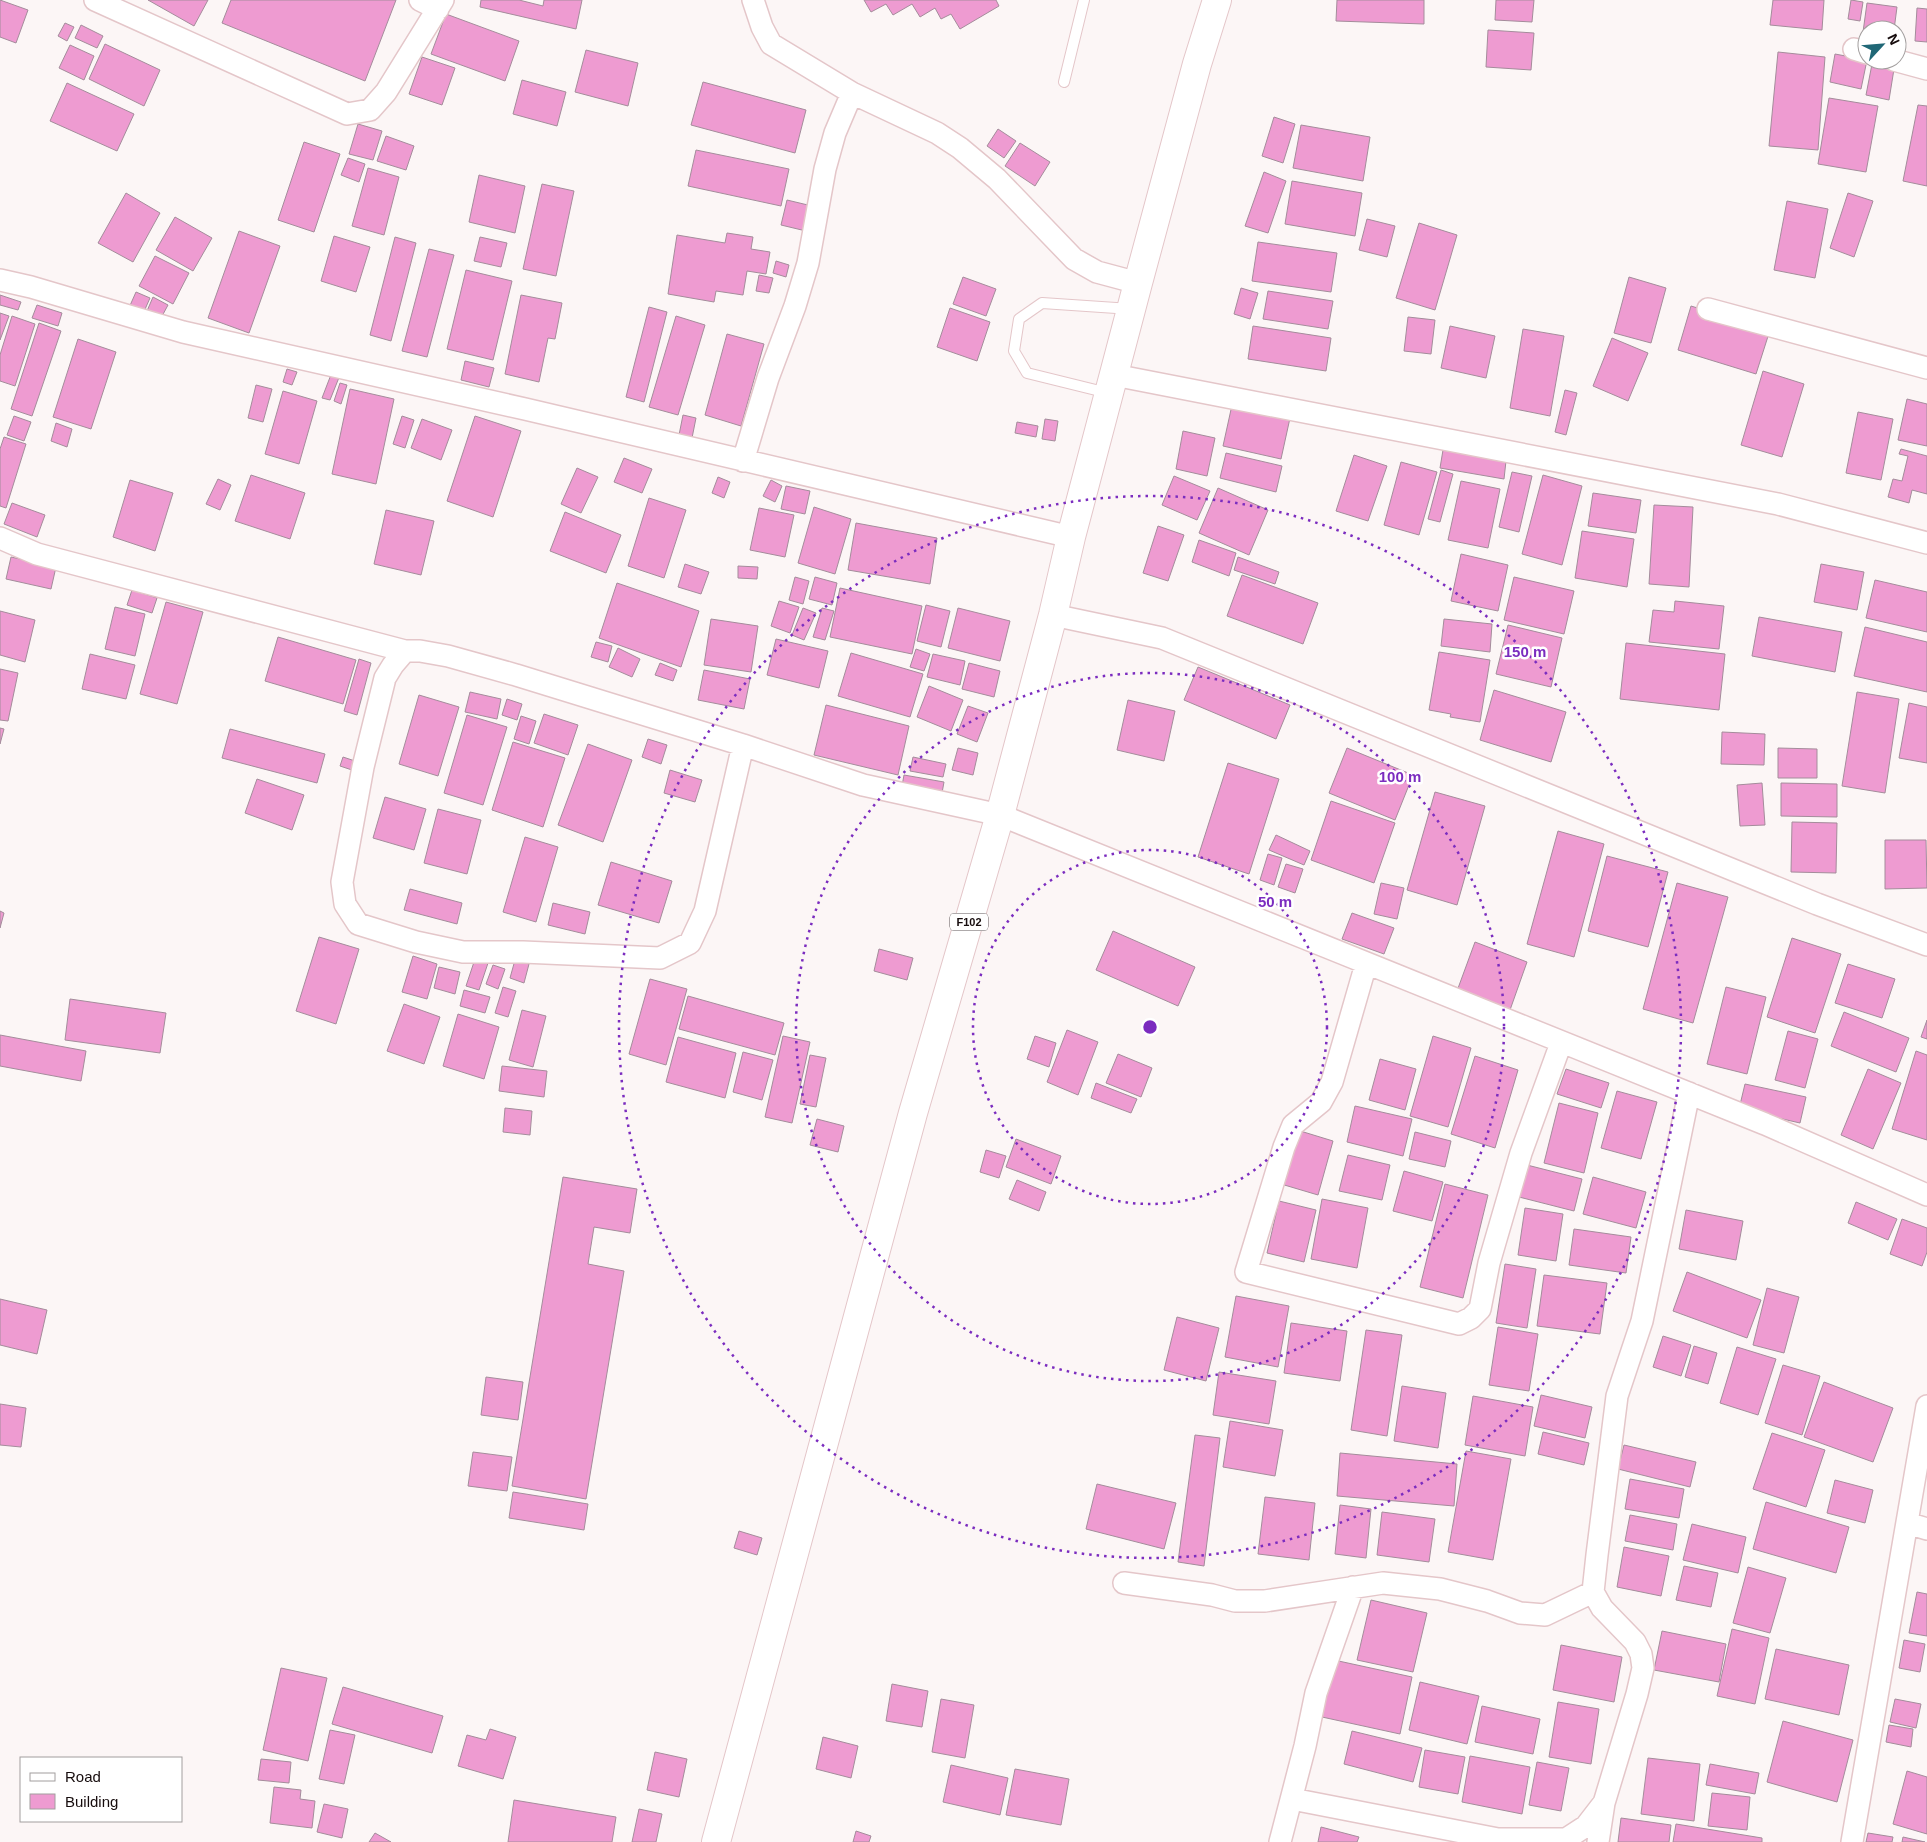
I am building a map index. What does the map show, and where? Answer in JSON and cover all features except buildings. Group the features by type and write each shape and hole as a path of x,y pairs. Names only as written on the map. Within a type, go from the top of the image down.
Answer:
{"main road":[{"name":"F102","path":"716,1842 913,1113 1000,815 1138,283 1217,0"}],"street":[{"path":"95,0 347,114 370,110 386,92 434,3"},
{"path":"753,0 762,27 771,44 852,93 937,133 960,148 997,179 1074,258 1097,272 1138,283"},
{"path":"1907,64 1927,69"},
{"path":"742,461 768,378 795,306 808,263 825,169 835,133 852,93"},
{"path":"0,280 31,287 183,332 1071,537"},
{"path":"1708,308 1927,368"},
{"path":"1112,384 1778,504 1927,542"},
{"path":"0,538 37,554 405,651 420,651 448,656 744,745 863,785 1000,815 1765,1124 1927,1195"},
{"path":"1053,614 1162,638 1816,904 1927,945"},
{"path":"405,651 385,678 363,766 342,882 345,904 358,924 416,942 464,952 523,952 660,958 690,943 706,911 744,745"},
{"path":"1366,964 1332,1082 1321,1102 1293,1125 1284,1147 1246,1272 1459,1324 1471,1318 1480,1309 1490,1263 1521,1154 1561,1043"},
{"path":"1598,1842 1604,1803 1643,1668 1641,1654 1634,1642 1602,1608 1593,1592 1618,1396 1642,1321 1688,1094"},
{"path":"1852,1842 1927,1406"},
{"path":"1907,1523 1927,1529"},
{"path":"1124,1583 1236,1601 1265,1601 1383,1582 1440,1589 1487,1601 1520,1613 1545,1615 1593,1592"},
{"path":"1280,1842 1292,1799 1316,1693 1353,1587"},
{"path":"1292,1799 1498,1839 1566,1839 1586,1826 1604,1803"}],"lane":[{"path":"1064,82 1084,0"},
{"path":"1112,384 1027,372 1014,351 1018,319 1042,303 1132,309"}]}
